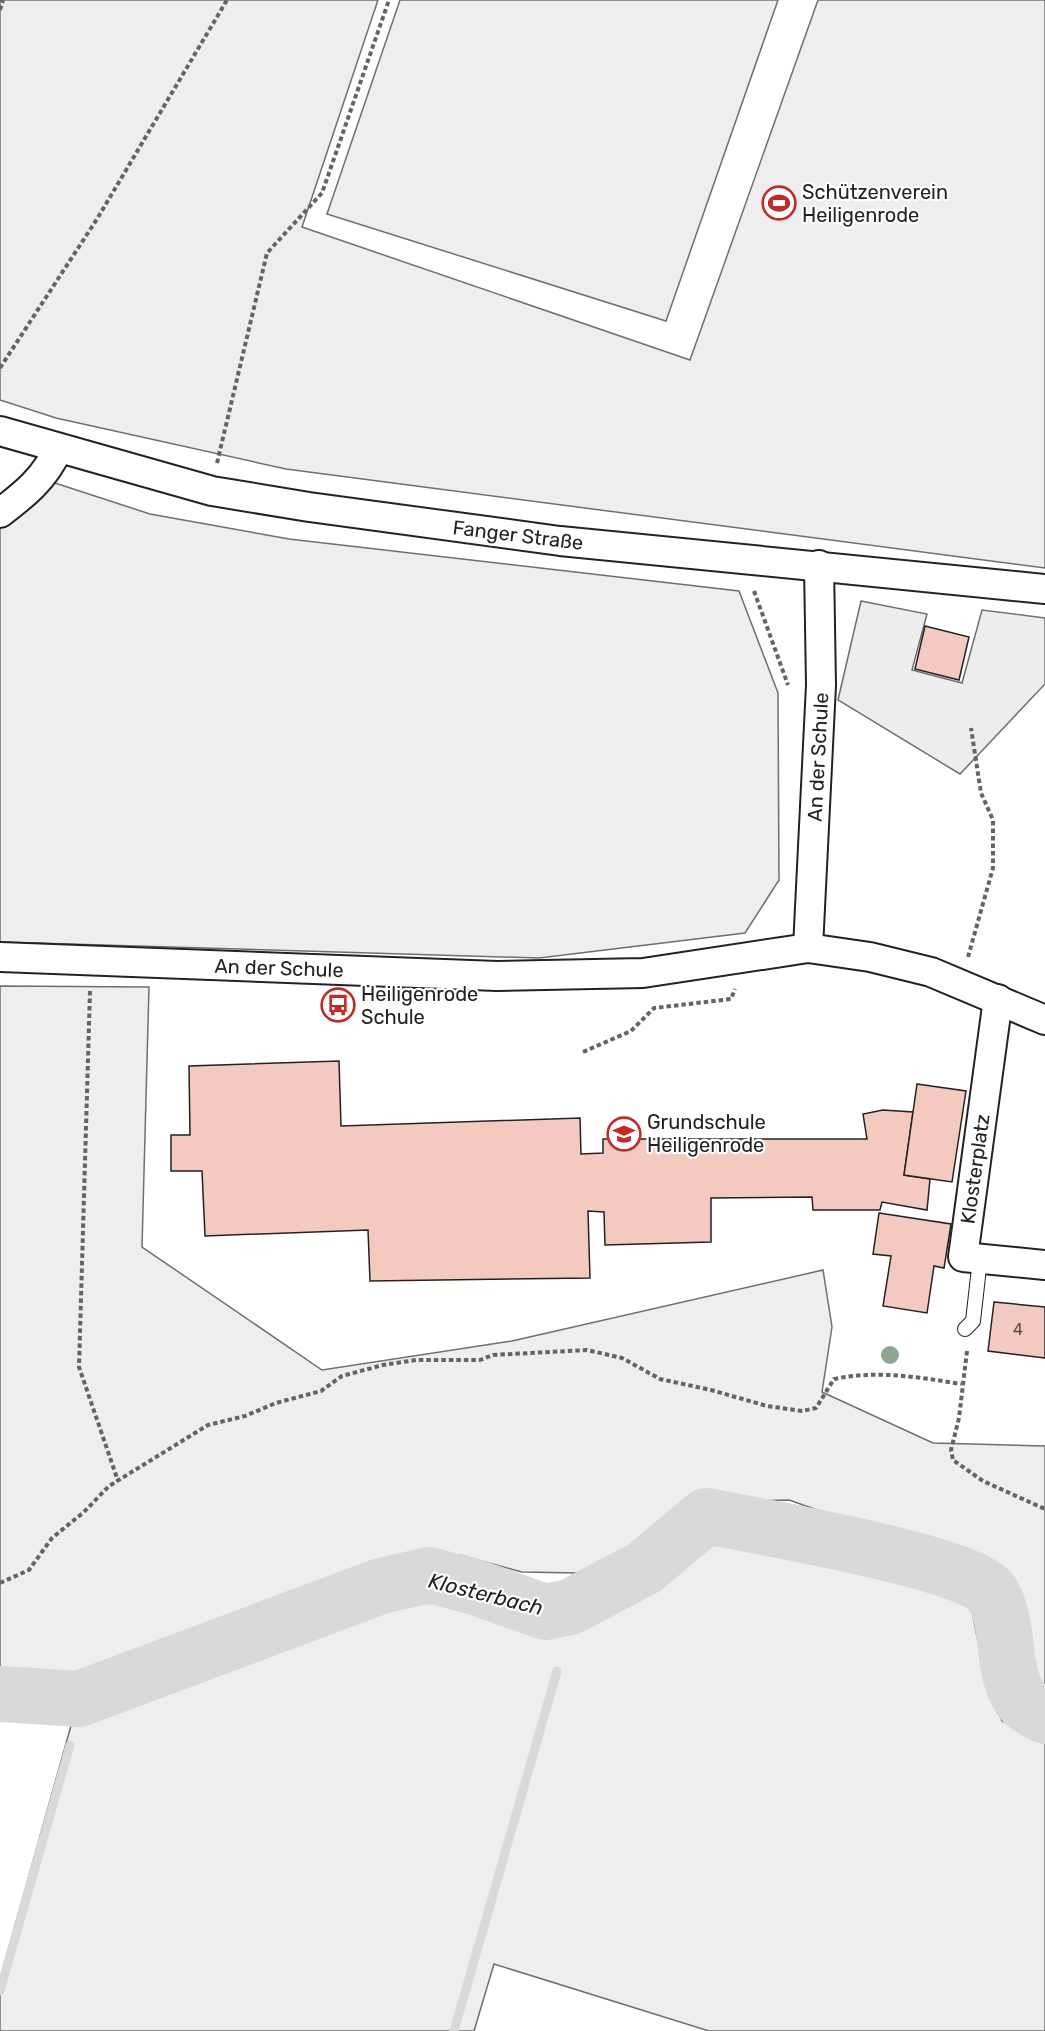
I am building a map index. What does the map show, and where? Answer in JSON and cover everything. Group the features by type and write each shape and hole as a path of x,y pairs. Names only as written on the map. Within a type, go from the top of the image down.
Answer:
{"street":[{"name":"Fanger Straße","path":"0,431 212,490 560,541 1045,589"},
{"path":"0,513 31,490 50,469 58,449"},
{"name":"An der Schule","path":"808,948 821,685 819,565"},
{"name":"An der Schule","path":"0,957 497,976 643,973 808,948 870,957 931,972 1045,1020"},
{"name":"Klosterplatz","path":"980,1259 963,1257 999,999"},
{"path":"980,1259 1045,1265"}],"lane":[{"path":"965,1329 973,1321 980,1259"}],"path":[{"path":"0,10 3,0"},
{"path":"0,368 97,219 227,0"},
{"path":"212,490 267,253 322,194 388,0"},
{"path":"753,589 788,681 788,693"},
{"path":"961,984 993,868 993,820 981,793 971,728"},
{"path":"583,1052 631,1031 654,1008 731,999 745,958"},
{"path":"94,960 88,1007 85,1234 80,1367 118,1481"},
{"path":"0,1583 29,1570 52,1538 118,1481 208,1425 245,1416 276,1403 321,1390 342,1376 416,1360 480,1360 493,1355 587,1350 622,1358 660,1379 711,1390 767,1406 802,1411 816,1408 834,1379 856,1375 901,1374 961,1384 958,1418 951,1450 953,1460 983,1481 1045,1509"}],"shaded area":[{"path":"0,0 378,0 302,227 690,360 818,0 1045,0 1045,568 286,469 56,418 0,400"},
{"path":"400,0 778,0 666,321 327,214"},
{"path":"55,483 150,514 289,539 739,591 778,693 779,880 745,933 539,958 0,942 0,526"},
{"path":"861,601 927,614 912,670 962,683 982,610 1045,618 1045,684 960,774 838,700"},
{"path":"0,986 149,987 142,1247 322,1370 512,1341 823,1270 832,1327 822,1392 933,1443 1045,1446 1045,1705 1034,1702 1018,1670 998,1579 960,1560 789,1500 711,1502 579,1573 522,1572 460,1555 386,1561 101,1680 0,1680"},
{"path":"730,1539 951,1587 971,1606 987,1687 1002,1721 1024,1733 1045,1740 1045,2031 709,2031 494,1964 474,2031 0,2031 0,1979 74,1715 135,1704 217,1656 359,1605 443,1596 563,1627 606,1608 642,1585 672,1559 701,1540"}],"building":[{"path":"925,626 969,637 959,680 915,669"},
{"path":"339,1061 341,1126 580,1118 581,1154 603,1153 603,1139 867,1139 863,1114 883,1110 913,1112 904,1175 930,1179 927,1210 882,1202 880,1210 813,1210 812,1197 711,1198 711,1242 605,1245 604,1212 588,1211 590,1278 370,1281 368,1230 205,1236 202,1171 171,1171 171,1135 190,1135 189,1066"},
{"path":"917,1084 966,1091 952,1182 904,1175"},
{"path":"879,1213 951,1224 944,1268 934,1266 927,1313 883,1306 891,1256 873,1254"},
{"path":"994,1302 1045,1307 1045,1358 988,1351"}],"waterway":[{"name":"Klosterbach","path":"0,1694 79,1699 381,1586 429,1575 475,1587 545,1612 570,1607 644,1568 706,1516 858,1546 903,1557 975,1580 991,1592 997,1605 1004,1632 1010,1675 1015,1689 1024,1703 1045,1716"},
{"path":"566,1619 570,1607"},
{"path":"454,2031 557,1671"},
{"path":"79,1699 80,1710"},
{"path":"0,1991 70,1745"}],"place":[{"name":"Schützenverein Heiligenrode","path":"779,203"},
{"name":"Heiligenrode Schule","path":"338,1005"},
{"name":"Grundschule Heiligenrode","path":"624,1134"}]}
